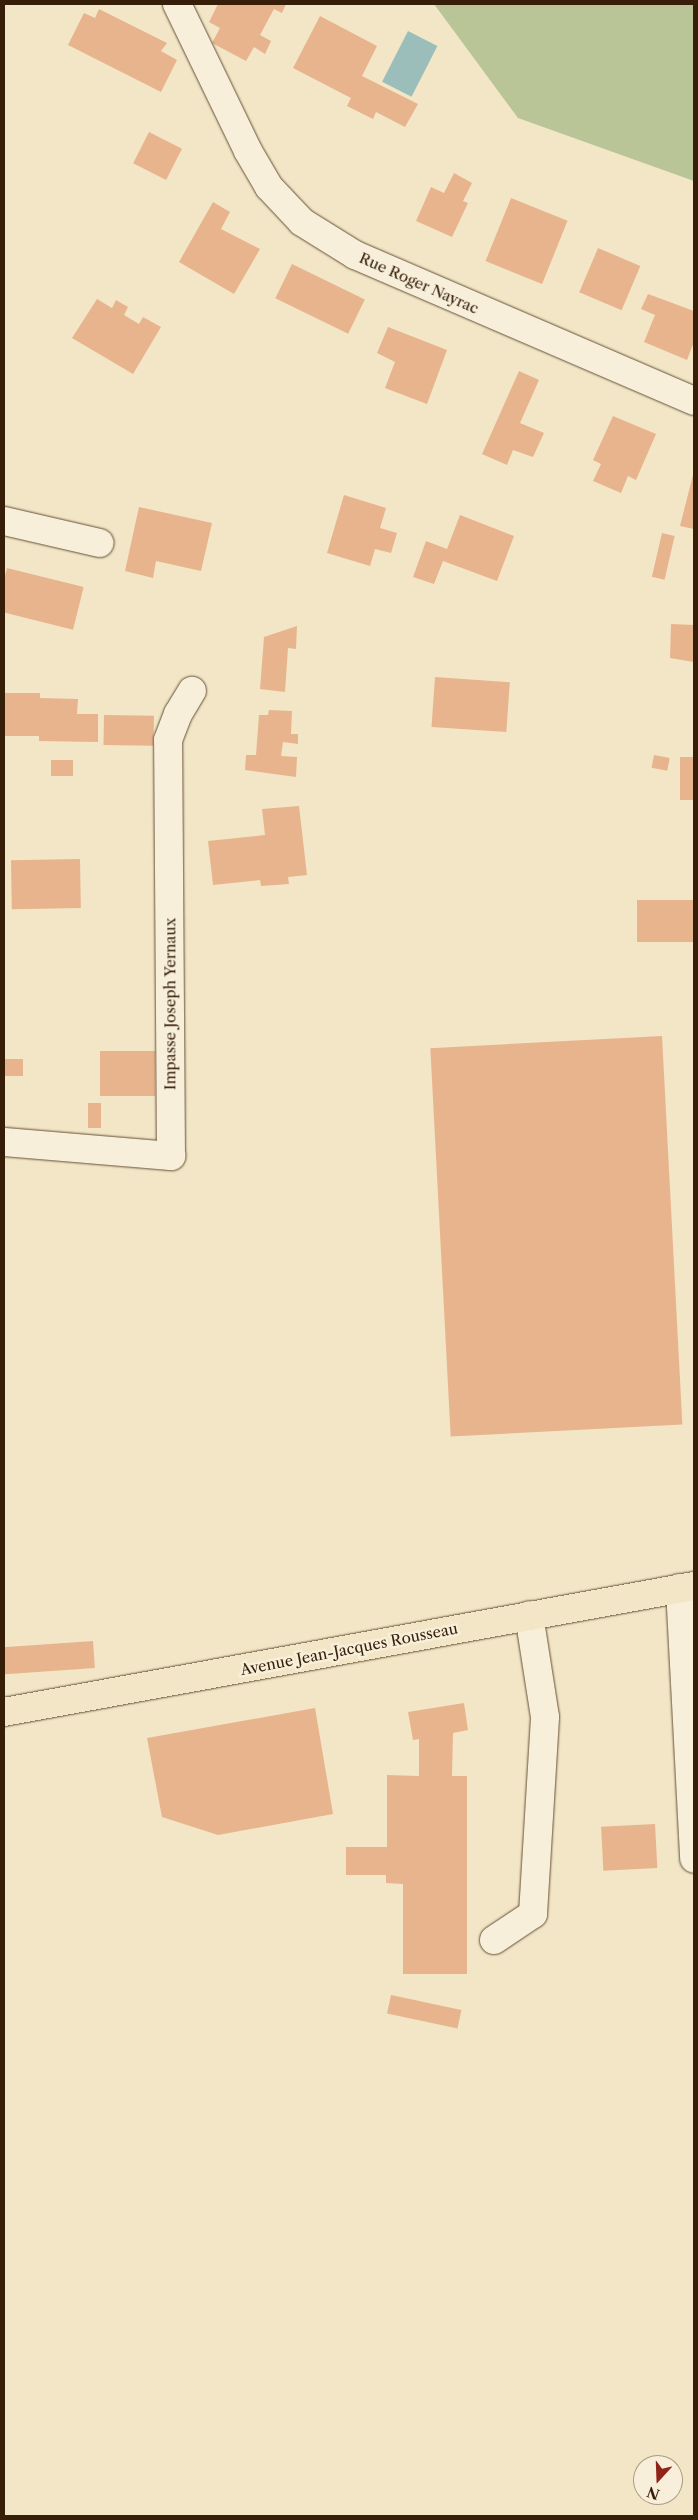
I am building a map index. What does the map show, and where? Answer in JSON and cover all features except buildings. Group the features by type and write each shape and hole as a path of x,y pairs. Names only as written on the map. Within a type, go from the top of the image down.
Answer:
{"main road":[{"name":"Avenue Jean-Jacques Rousseau","path":"4,1712 687,1587"}],"street":[{"name":"Rue Roger Nayrac","path":"177,4 214,81 270,187 302,222 355,255 694,401"},
{"path":"4,521 100,542"},
{"name":"Impasse Joseph Yernaux","path":"4,1142 171,1156 168,740 178,714 192,690"},
{"path":"687,1587 694,1859"},
{"path":"494,1940 534,1914 545,1716 529,1616"}],"green space":[{"path":"434,4 694,4 694,181 518,118"}],"water":[{"path":"408,31 437,46 412,97 382,82"}]}
